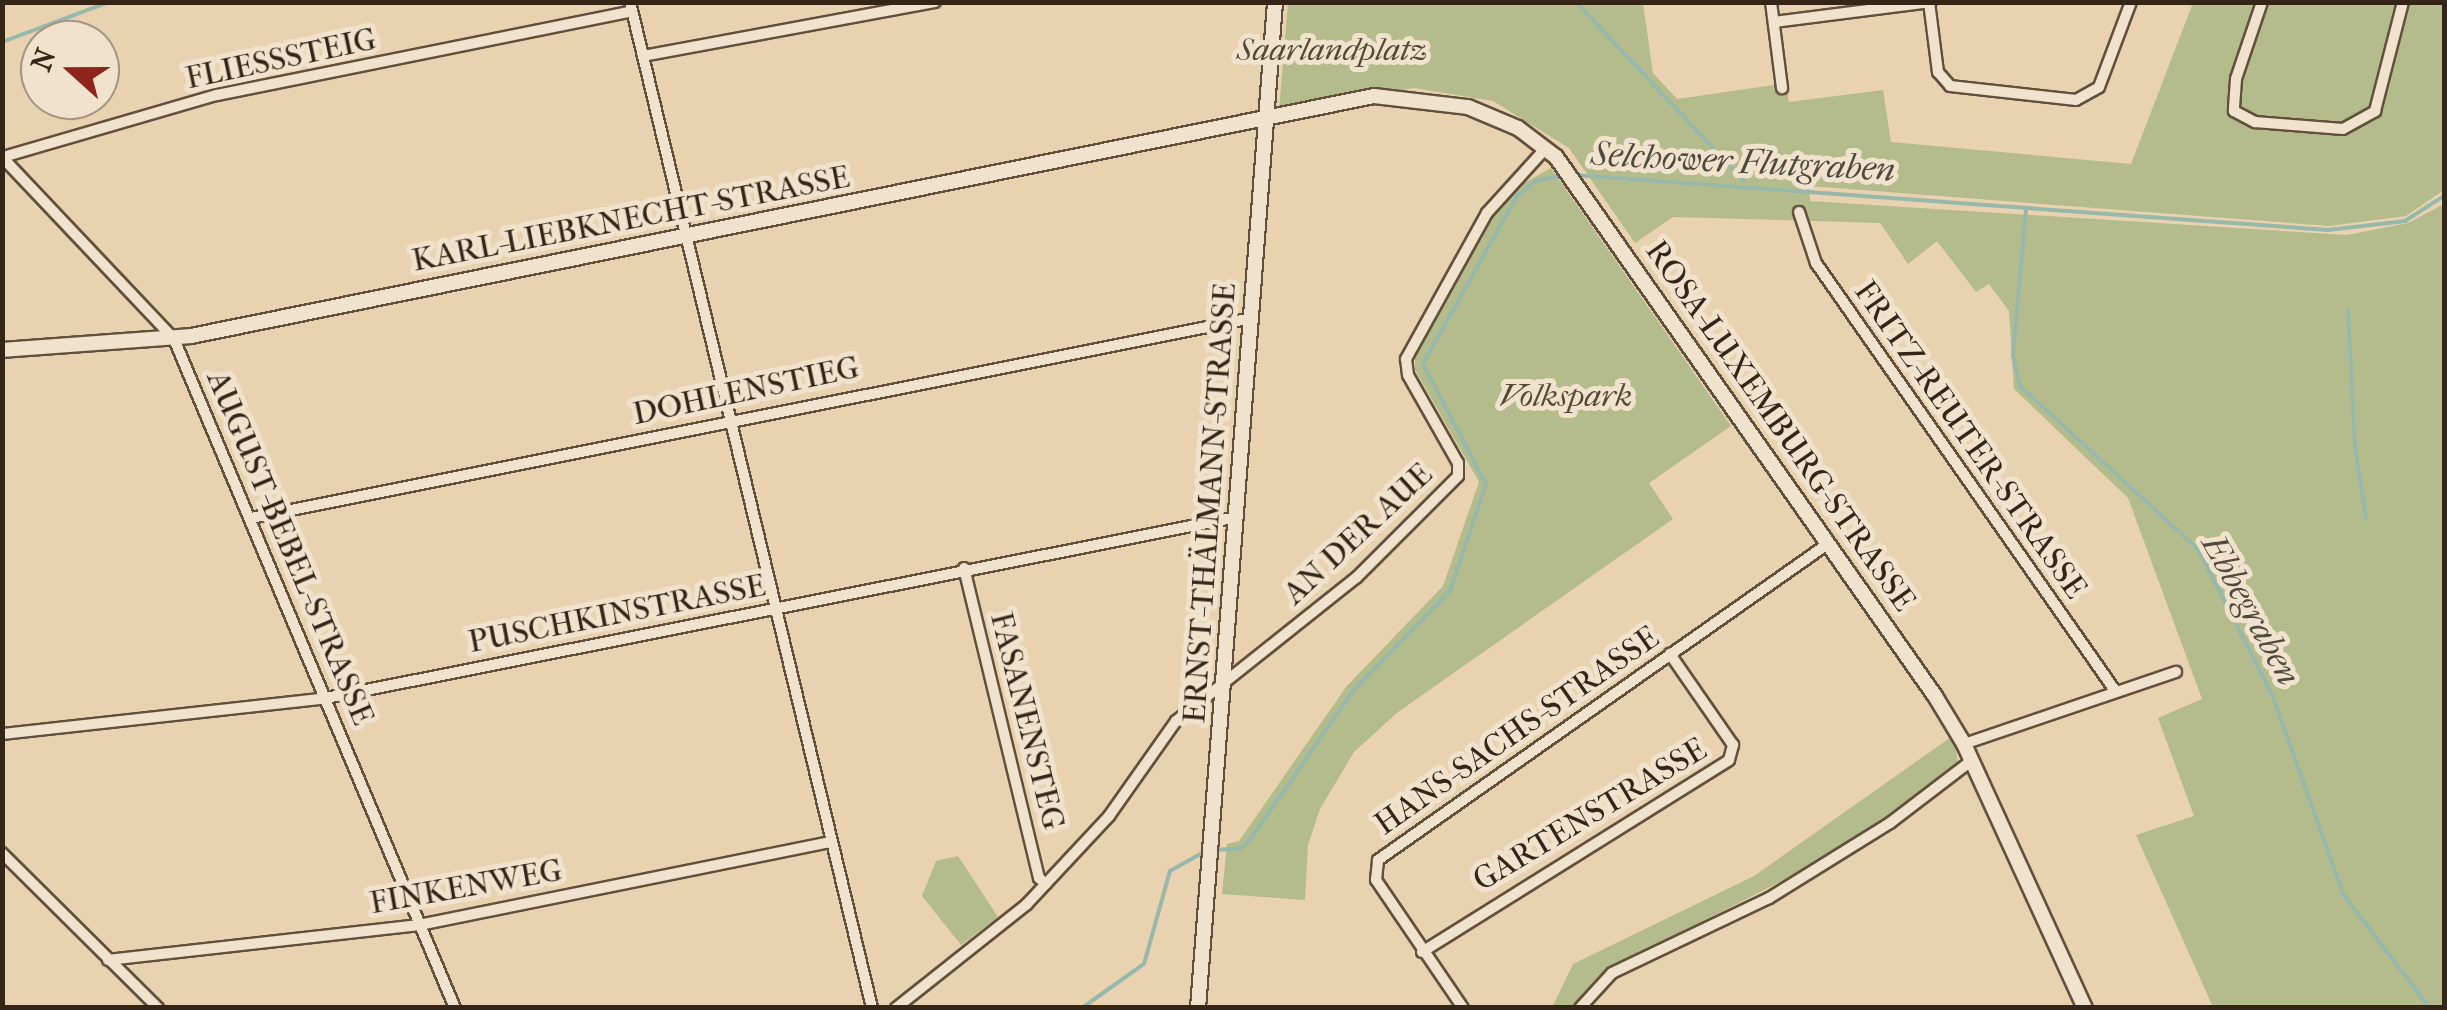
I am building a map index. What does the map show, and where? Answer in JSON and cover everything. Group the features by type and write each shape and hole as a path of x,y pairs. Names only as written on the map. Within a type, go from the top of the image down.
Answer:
{"street":[{"path":"848,2 851,17"},
{"path":"644,56 936,2"},
{"name":"ERNST-THÄLMANN-STRASSE","path":"1198,1008 1276,2"},
{"path":"1771,2 1782,88"},
{"path":"1774,22 1930,3 1938,72 1950,86 2076,100 2099,87 2131,2"},
{"path":"2262,2 2236,79 2234,110 2255,122 2343,129 2369,119 2380,102 2403,2"},
{"path":"631,7 872,1008"},
{"name":"FLIESSSTEIG","path":"3,157 217,95 631,7"},
{"name":"ROSA-LUXEMBURG-STRASSE","path":"1266,117 1377,96 1432,98 1488,113 1546,148 1560,163 1830,544 1964,744 2085,1008"},
{"name":"KARL-LIEBKNECHT-STRASSE","path":"2,350 174,338 1266,117"},
{"name":"AN DER AUE","path":"1224,679 1356,578 1458,476 1458,463 1408,374 1406,359 1488,213 1546,148"},
{"name":"AUGUST-BEBEL-STRASSE","path":"3,157 174,338 455,1008"},
{"name":"FRITZ-REUTER-STRASSE","path":"1800,212 1816,263 2114,689"},
{"name":"DOHLENSTIEG","path":"251,518 731,419 1252,318"},
{"name":"PUSCHKINSTRASSE","path":"2,734 326,698 964,568 1237,517"},
{"name":"HANS-SACHS-STRASSE","path":"1463,1008 1376,880 1378,860 1830,544"},
{"name":"FASANENSTEG","path":"964,568 1039,878 1046,884"},
{"name":"GARTENSTRASSE","path":"1422,952 1729,760 1733,745 1670,654"},
{"path":"1964,744 2114,689 2176,672"},
{"path":"896,1008 1046,884 1109,816 1176,721 1224,679"},
{"path":"1580,1008 1612,973 1769,898 1890,823 1971,761"},
{"name":"FINKENWEG","path":"108,960 419,925 830,842"},
{"path":"2,853 158,1008"}],"green space":[{"name":"Saarlandplatz","path":"1288,3 1643,3 1653,73 1677,99 1774,85 1786,85 1789,102 1883,90 1891,142 2131,164 2193,3 2444,3 2444,190 2406,216 2329,226 1809,186 1810,201 2347,235 2408,223 2444,204 2444,1007 2213,1007 2136,835 2194,816 2158,718 2202,699 2128,498 2014,389 2009,311 1989,284 1976,292 1937,241 1908,264 1880,223 1673,217 1635,243 1569,148 1493,101 1414,88 1279,110"},
{"name":"Volkspark","path":"1551,168 1731,426 1649,483 1673,519 1398,712 1354,752 1320,809 1308,845 1305,900 1222,894 1227,844 1239,841 1346,687 1443,586 1479,482 1415,370 1415,358 1497,210 1517,187"},
{"path":"1954,735 1958,763 1900,811 1791,876 1617,965 1597,978 1575,1007 1552,1008 1573,964 1754,876"},
{"path":"958,856 998,917 961,945 922,896 936,861"}],"waterway":[{"path":"2,42 109,2"},
{"path":"1576,2 1744,181"},
{"name":"Selchower Flutgraben","path":"1215,850 1241,848 1250,840 1352,692 1450,591 1486,484 1423,364 1517,196 1536,181 1565,175"},
{"name":"Selchower Flutgraben","path":"1575,175 2328,230 2405,221 2444,196"},
{"name":"Ebbegraben","path":"2026,209 2013,356 2020,386 2198,549 2273,697 2343,894 2430,1008"},
{"path":"2348,309 2355,446 2366,518"},
{"name":"Selchower Flutgraben","path":"1082,1008 1144,964 1170,871 1206,851"}]}
